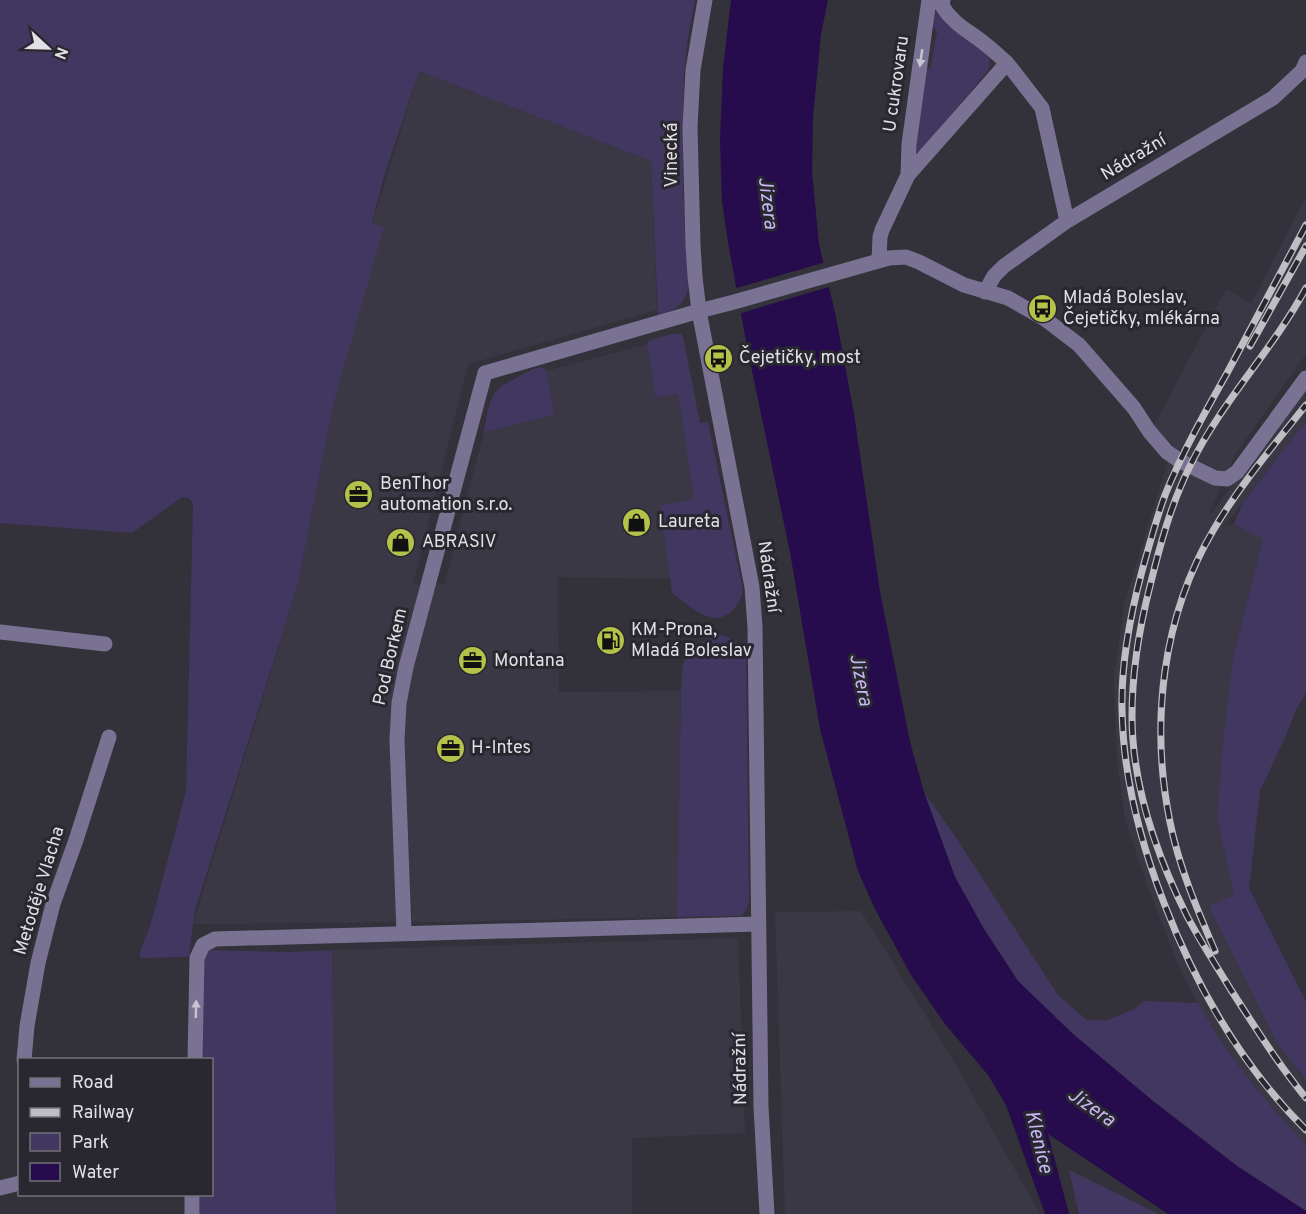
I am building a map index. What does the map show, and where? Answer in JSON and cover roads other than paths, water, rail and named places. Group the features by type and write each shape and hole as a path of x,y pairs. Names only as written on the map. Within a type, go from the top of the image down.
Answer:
{"street":[{"name":"Vinecká","path":"699,311 693,245 690,127 693,70 705,0"},
{"name":"U cukrovaru","path":"908,175 909,144 929,0"},
{"path":"943,0 942,6 950,18 1007,63 1042,108 1067,221"},
{"name":"Nádražní","path":"985,292 994,276 1004,266 1067,221 1273,98 1302,70 1306,62"},
{"name":"U cukrovaru","path":"879,261 882,230 908,175 1007,63"},
{"path":"699,311 879,261 899,257 913,259 964,285 1008,298 1045,319 1071,339 1134,408 1149,431 1167,452 1174,458 1215,478 1232,476 1306,378"},
{"name":"Nádražní","path":"699,311 752,587 755,627 761,1107 767,1214"},
{"name":"Pod Borkem","path":"404,933 397,740 399,703 406,667 485,374 699,311"},
{"path":"0,632 105,644"},
{"name":"Metoděje Vlacha","path":"24,1058 38,963 53,904 109,736"},
{"path":"195,1058 197,958 203,945 214,939 758,924"},
{"path":"0,1188 18,1184"},
{"path":"192,1196 192,1214"}],"water":[{"path":"731,0 828,0 821,34 813,117 812,172 819,244 836,317 854,414 880,592 910,742 924,792 955,877 984,929 1018,981 1073,1034 1153,1101 1237,1166 1306,1211 1306,1214 1168,1214 1048,1134 1069,1214 1045,1214 1006,1105 988,1075 945,1024 911,975 876,911 858,871 820,729 790,552 747,347 728,242 722,201 720,141 723,68"}],"railway":[{"path":"1306,225 1194,434 1165,495 1142,571 1130,622 1123,674 1122,709 1129,784 1134,808 1155,880 1177,935 1206,995 1241,1052 1261,1079 1306,1130"},
{"path":"1250,346 1306,246"},
{"path":"1306,288 1293,311 1216,420 1190,466 1177,495 1162,540 1143,618 1132,700 1133,742 1141,794 1165,868 1197,935 1276,1059 1306,1098"},
{"path":"1215,951 1183,872 1170,822 1161,747 1161,709 1165,671 1182,598 1196,563 1214,529 1246,481 1306,405"}],"place":[{"name":"Mladá Boleslav, Čejetičky, mlékárna","path":"1042,308"},
{"name":"Čejetičky, most","path":"718,358"},
{"name":"BenThor automation s.r.o.","path":"359,494"},
{"name":"Laureta","path":"637,522"},
{"name":"ABRASIV","path":"401,542"},
{"name":"KM-Prona, Mladá Boleslav","path":"610,640"},
{"name":"Montana","path":"473,661"},
{"name":"H-Intes","path":"450,748"}],"water label":[{"name":"Jizera","path":"767,203"},
{"name":"Jizera","path":"860,680"},
{"name":"Jizera","path":"1091,1108"},
{"name":"Klenice","path":"1038,1142"}]}
